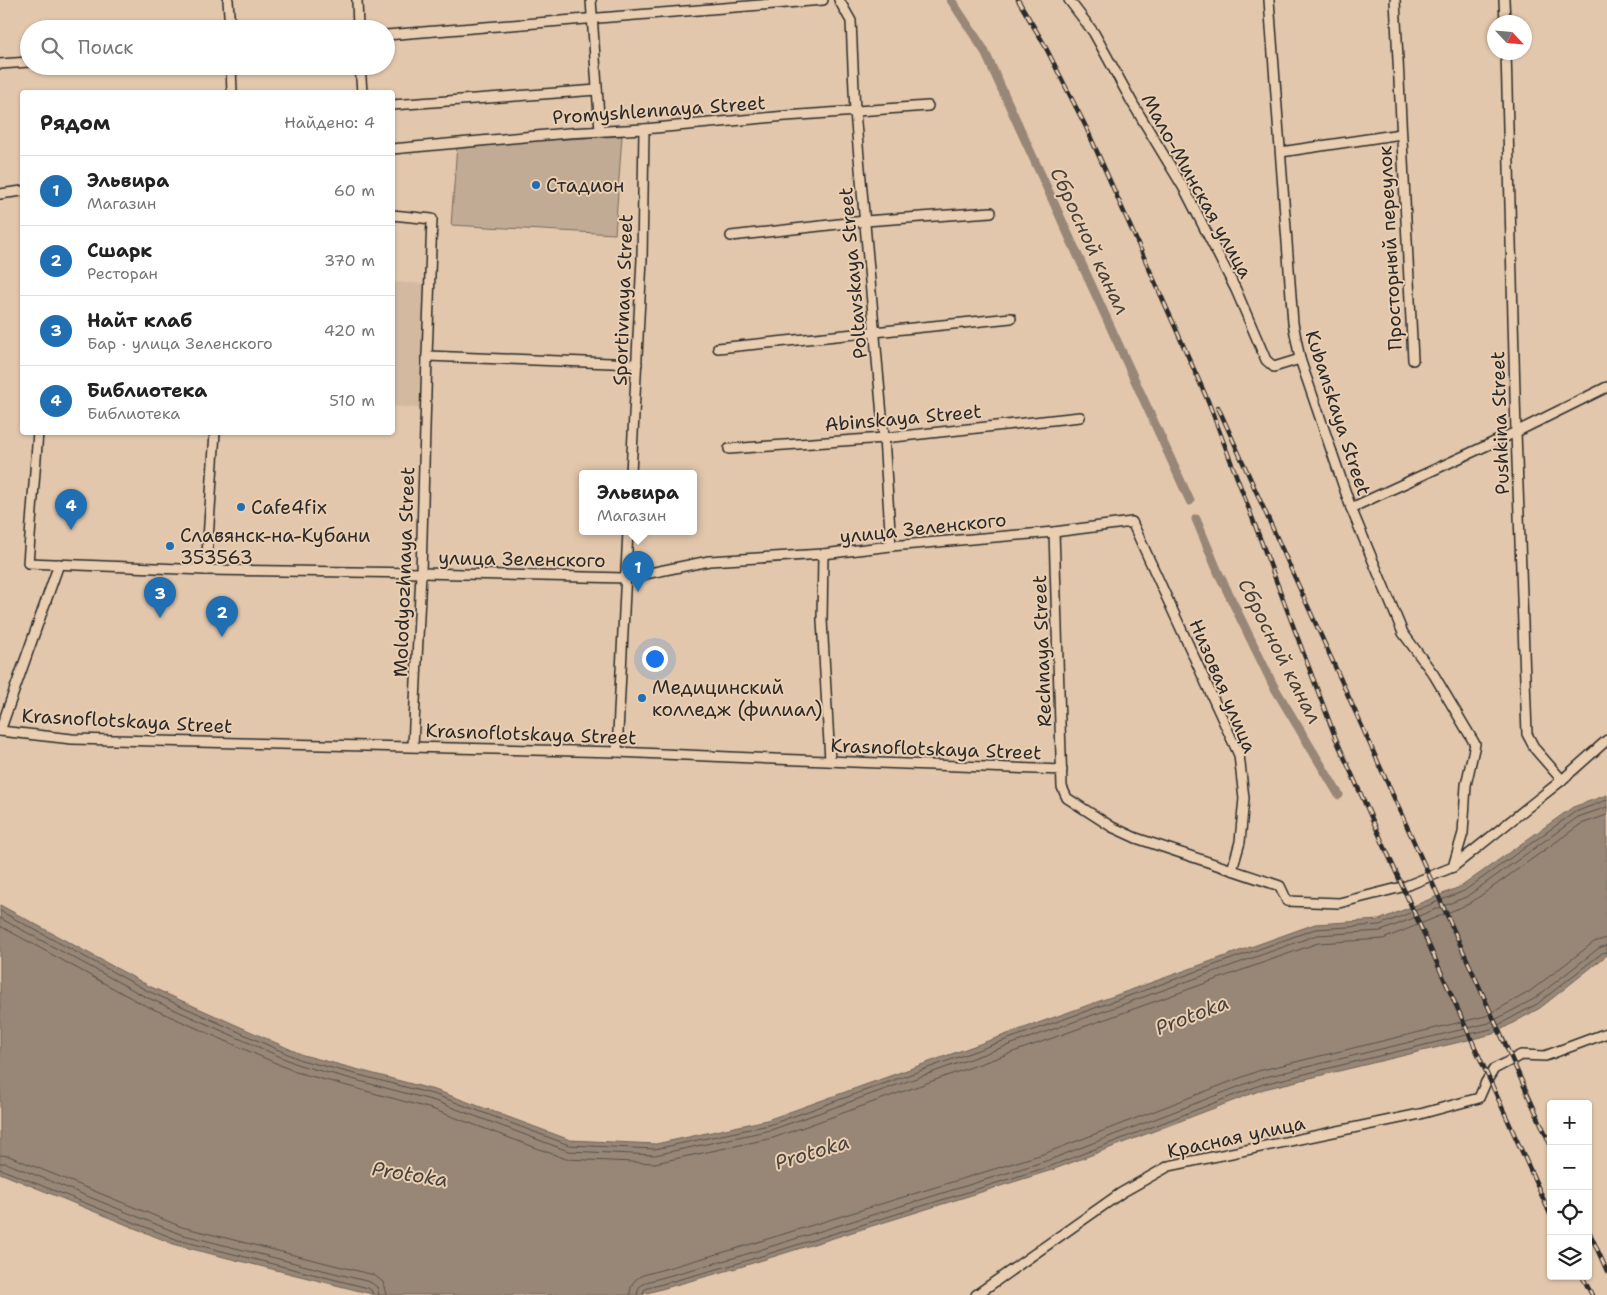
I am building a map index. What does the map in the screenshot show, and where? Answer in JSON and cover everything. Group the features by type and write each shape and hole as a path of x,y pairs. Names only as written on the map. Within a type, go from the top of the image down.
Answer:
{"street":[{"path":"228,0 229,20"},
{"path":"357,0 358,20"},
{"path":"591,0 600,131"},
{"path":"395,34 823,0"},
{"name":"Poltavskaya Street","path":"839,0 851,21 855,112 884,438 891,546"},
{"name":"Мало-Минская улица","path":"1069,0 1094,33 1133,104 1186,192 1236,290 1266,360 1274,367 1300,359"},
{"name":"Kubanskaya Street","path":"1270,0 1292,323 1300,359 1351,508 1403,633 1434,675 1475,744 1466,785 1463,833 1453,866"},
{"name":"Просторный переулок","path":"1395,0 1413,360"},
{"path":"1504,0 1505,15"},
{"name":"Pushkina Street","path":"1506,60 1516,432 1527,734 1535,749 1562,780"},
{"path":"0,64 20,63"},
{"path":"231,75 232,90"},
{"path":"361,75 362,90"},
{"path":"395,105 597,90"},
{"name":"Promyshlennaya Street","path":"395,150 600,131 928,106"},
{"name":"Sportivnaya Street","path":"631,470 642,259 644,128"},
{"name":"Просторный переулок","path":"1281,152 1401,134"},
{"path":"0,194 20,192"},
{"path":"731,236 865,221 991,212"},
{"name":"Molodyozhnaya Street","path":"395,215 432,220 421,573 413,746"},
{"path":"718,348 1011,318"},
{"path":"427,356 637,364"},
{"path":"1351,508 1516,432 1607,387"},
{"name":"Abinskaya Street","path":"729,449 884,438 1080,417"},
{"name":"улица Зеленского","path":"38,435 28,563 206,570 625,578 709,561 823,554 891,546 1054,532 1132,522"},
{"path":"206,570 215,435"},
{"name":"Низовая улица","path":"1132,522 1239,755 1244,798 1240,842 1232,870"},
{"name":"Rechnaya Street","path":"1054,532 1062,787 1067,798 1112,828 1136,838 1232,870"},
{"path":"617,752 628,535"},
{"path":"823,554 822,620 830,761"},
{"path":"0,731 59,564"},
{"name":"Krasnoflotskaya Street","path":"0,731 72,739 617,752 1062,770"},
{"path":"1232,870 1280,886 1288,901 1339,903 1406,886 1453,866 1562,780 1607,740"},
{"name":"Красная улица","path":"976,1295 1120,1193 1169,1166 1420,1114 1480,1098 1486,1082 1494,1069 1521,1055 1545,1056 1607,1033"}],"shaded area":[{"name":"Стадион","path":"622,136 615,234 451,225 457,145"},
{"path":"395,282 425,284 419,408 395,406"}],"water":[{"name":"Protoka","path":"1607,795 1607,955 1540,1008 1493,1034 1264,1089 1052,1170 740,1267 640,1295 376,1295 176,1245 0,1173 0,905 151,987 303,1055 438,1091 570,1140 656,1144 767,1120 1315,924 1379,920 1462,886 1573,807"}],"waterway":[{"name":"Сбросной канал","path":"951,0 984,50 1190,501"},
{"name":"Сбросной канал","path":"1196,519 1218,572 1273,685 1339,795"}],"railway":[{"path":"1018,0 1044,44 1086,127 1208,401 1336,739 1547,1207"},
{"path":"1218,407 1551,1145"},
{"path":"1591,1235 1607,1271"},
{"path":"1584,1280 1592,1295"}],"place":[{"name":"Стадион","path":"536,185"},
{"name":"Cafe4fix","path":"241,507"},
{"name":"Библиотека","path":"71,530"},
{"name":"Славянск-на-Кубани 353563","path":"170,546"},
{"name":"Эльвира","path":"638,592"},
{"name":"Найт клаб","path":"160,618"},
{"name":"Сшарк","path":"222,637"},
{"name":"Медицинский колледж (филиал)","path":"642,698"}]}
